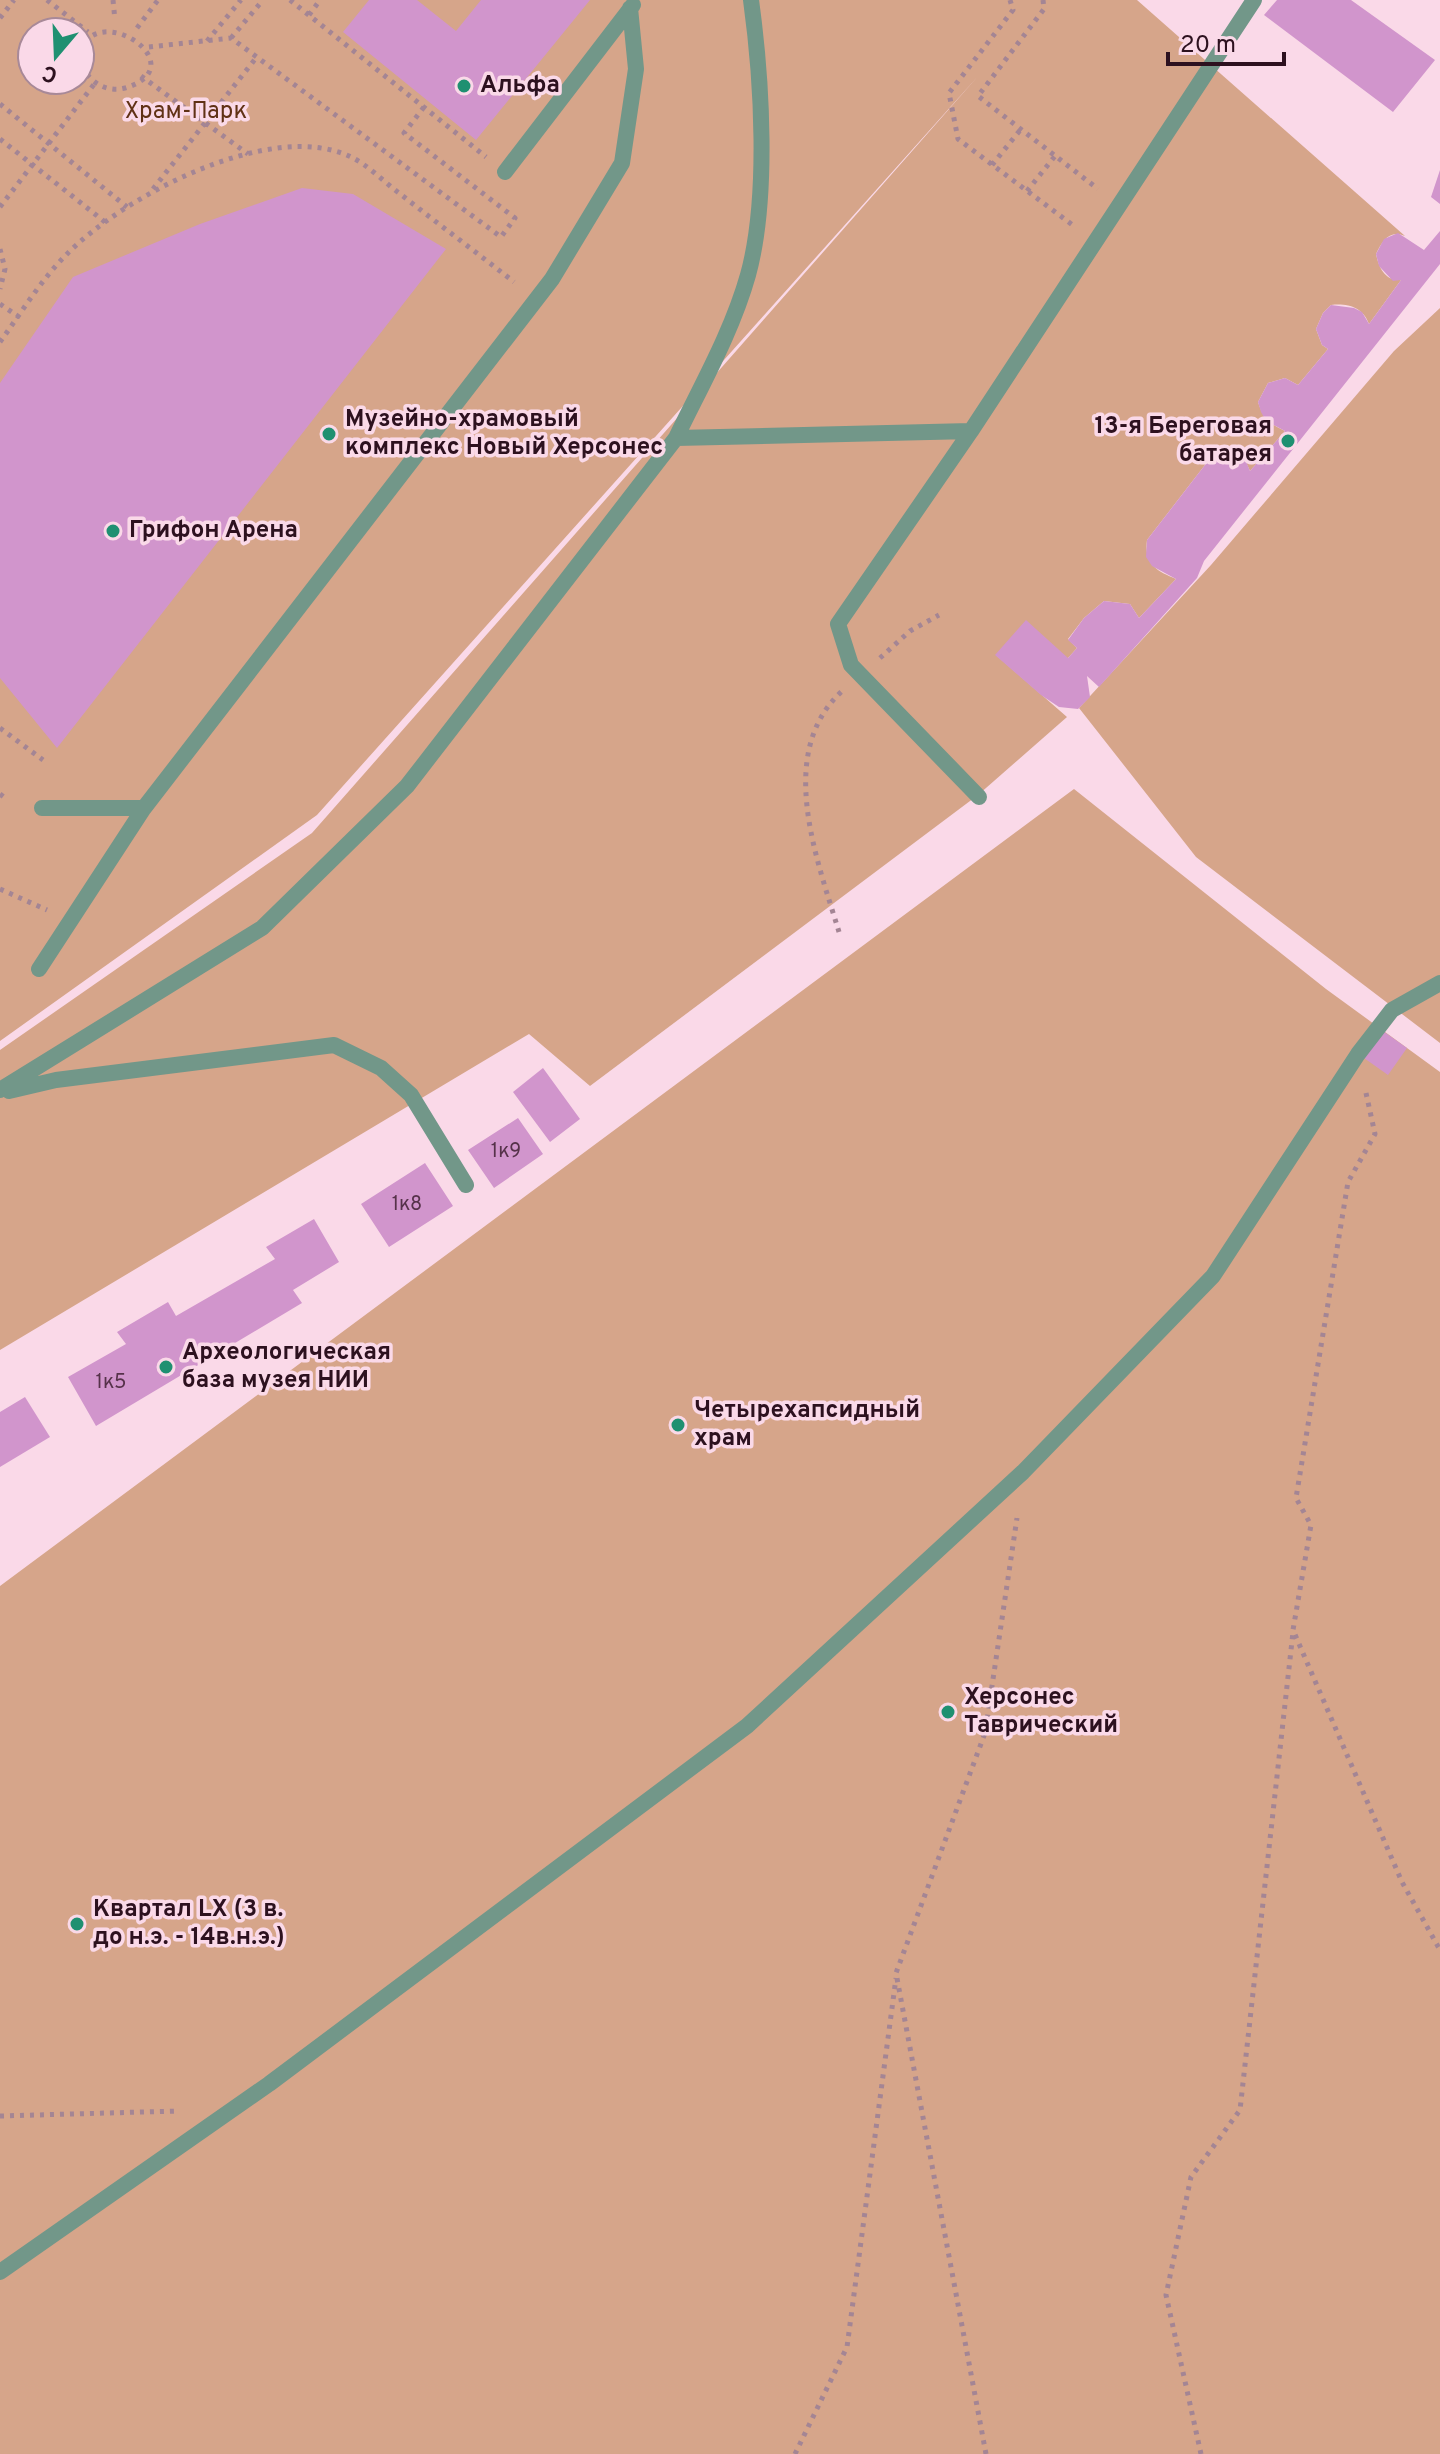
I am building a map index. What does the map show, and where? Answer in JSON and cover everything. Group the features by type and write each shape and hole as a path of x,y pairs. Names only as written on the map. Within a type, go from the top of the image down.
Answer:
{"lane":[{"path":"0,1091 262,928 407,786 676,438 734,315 755,247 759,139 751,0"},
{"path":"979,797 851,665 838,624 971,431 1254,0"},
{"path":"505,172 633,4"},
{"path":"39,969 144,808 536,299 622,163 636,69 633,4"},
{"path":"676,438 971,431"},
{"path":"42,808 144,808"},
{"path":"0,2272 269,2084 747,1726 1023,1472 1213,1276 1358,1054 1392,1010 1440,983"},
{"path":"0,1091 56,1080 334,1045 381,1068 411,1095 466,1185"}],"path":[{"path":"0,18 14,0"},
{"path":"47,0 68,16"},
{"path":"113,0 113,20 123,20"},
{"path":"143,33 135,26 158,0"},
{"path":"207,41 241,0"},
{"path":"96,83 115,89 126,87 141,76 148,64 148,45 231,38 263,0"},
{"path":"290,0 505,172"},
{"path":"309,15 320,0"},
{"path":"1010,0 1013,10 949,93 958,139 1095,242"},
{"path":"1043,0 1044,9 978,96 1119,205"},
{"path":"231,38 501,237 515,218 404,133 424,107"},
{"path":"151,193 256,58"},
{"path":"141,76 249,155"},
{"path":"0,207 85,96"},
{"path":"0,104 127,207"},
{"path":"992,165 1021,129"},
{"path":"0,139 105,222"},
{"path":"0,342 66,254 127,207 205,169 300,144 351,157 536,299"},
{"path":"1027,191 1055,156"},
{"path":"0,249 5,269 0,289"},
{"path":"0,304 19,317"},
{"path":"839,932 816,857 804,780 812,735 838,695 910,631 939,615"},
{"path":"0,728 43,760"},
{"path":"0,794 8,800"},
{"path":"0,889 73,921"},
{"path":"1201,2454 1166,2295 1191,2177 1240,2110 1293,1630 1311,1525 1296,1498 1348,1182 1375,1134 1358,1054"},
{"path":"795,2454 847,2347 896,1973 985,1733 1023,1472"},
{"path":"1293,1630 1402,1882 1440,1950"},
{"path":"896,1973 986,2454"},
{"path":"0,2116 74,2112 172,2113 186,2109"}],"green space":[{"name":"Храм-Парк","path":"0,0 1137,0 1405,236 1391,235 1376,254 1384,273 1401,280 1369,324 1354,307 1331,305 1323,313 1316,329 1322,345 1328,349 1298,385 1285,378 1268,383 1258,402 1268,420 1285,431 1250,471 1237,454 1215,452 1147,540 1147,555 1153,566 1176,579 1139,618 1130,604 1104,601 1084,618 1068,639 1077,648 1068,658 996,655 1067,717 978,795 590,1086 529,1034 0,1350 0,1050 312,833 979,75 317,815 0,1041"},
{"path":"1440,308 1440,1043 1196,857 1079,708 1211,565 1394,351"},
{"path":"1074,789 1326,989 1440,1072 1440,2454 0,2454 0,1586"}],"building":[{"name":"Альфа","path":"369,0 417,0 456,31 481,0 590,0 476,140 343,32"},
{"path":"1277,0 1351,0 1435,60 1393,112 1264,15"},
{"path":"1440,170 1440,204 1431,197"},
{"name":"Грифон Арена","path":"302,188 353,194 446,249 57,748 0,678 0,383 73,277 200,224"},
{"name":"13-я Береговая батарея","path":"1440,231 1440,264 1204,561 1197,578 1099,687 1087,676 1090,697 1078,709 1059,707 995,655 1026,620 1068,658 1077,648 1068,640 1084,618 1104,601 1130,604 1139,618 1176,579 1152,566 1146,557 1147,540 1215,452 1235,452 1245,459 1250,471 1285,431 1266,421 1261,412 1258,402 1268,383 1285,378 1298,385 1328,349 1322,345 1316,329 1323,313 1331,305 1362,312 1369,324 1401,280 1393,281 1379,266 1376,254 1384,239 1398,233 1424,250"},
{"path":"1383,1031 1407,1048 1388,1075 1364,1058"},
{"path":"543,1068 580,1119 550,1142 513,1092"},
{"path":"518,1118 543,1154 494,1188 468,1150"},
{"path":"425,1163 453,1206 389,1247 361,1204"},
{"path":"314,1219 339,1262 293,1290 302,1303 96,1426 68,1377 126,1344 117,1332 168,1302 176,1316 275,1259 266,1247"},
{"path":"25,1397 50,1437 0,1467 0,1412"}],"place":[{"name":"Альфа","path":"464,86"},
{"name":"Музейно-храмовый комплекс Новый Херсонес","path":"329,434"},
{"name":"13-я Береговая батарея","path":"1288,441"},
{"name":"Грифон Арена","path":"113,531"},
{"name":"Археологическая база музея НИИ","path":"166,1367"},
{"name":"Четырехапсидный храм","path":"678,1425"},
{"name":"Херсонес Таврический","path":"948,1712"},
{"name":"Квартал LX (3 в. до н.э. - 14в.н.э.)","path":"77,1924"}]}
